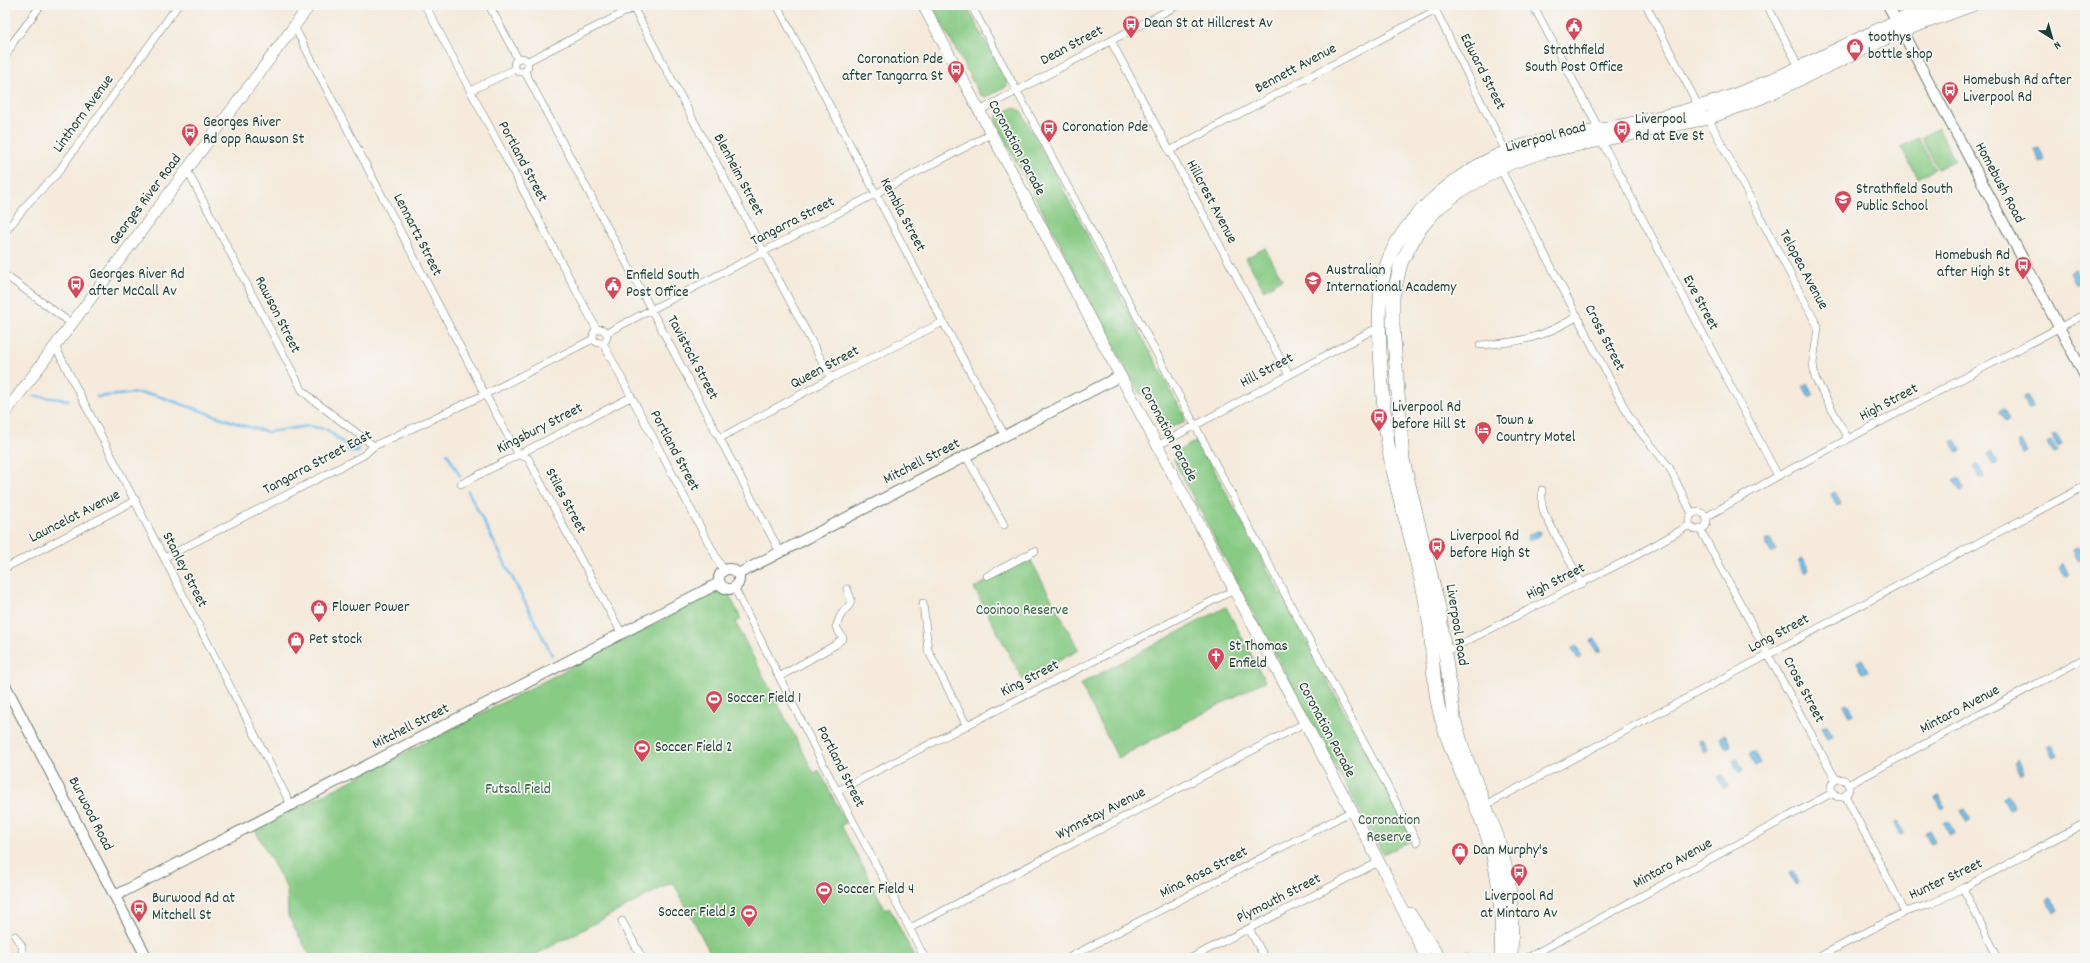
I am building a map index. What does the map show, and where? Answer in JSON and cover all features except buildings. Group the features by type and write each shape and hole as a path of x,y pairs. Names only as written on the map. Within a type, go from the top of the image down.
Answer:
{"highway":[{"name":"Liverpool Road","path":"1501,958 1500,899 1494,862 1485,831 1446,733 1437,701 1429,624 1419,569 1398,492 1388,444 1382,386 1379,330 1380,293 1385,270 1391,255 1409,224 1426,204 1455,181 1506,152 1540,142 1600,135 1708,118 1762,97 1899,26 1935,5"},
{"name":"Liverpool Road","path":"1511,958 1512,919 1508,876 1486,805 1457,732 1451,705 1434,582 1406,478 1401,442 1393,326 1396,279 1401,263 1418,231 1431,216 1460,191 1500,168 1520,159 1542,152 1699,107 1745,92 1799,67 1899,26 1972,5"}],"main road":[{"name":"Georges River Road","path":"5,413 310,5"},
{"name":"Coronation Parade","path":"923,5 1387,877 1426,958"},
{"name":"Coronation Parade","path":"1387,877 1440,958"}],"street":[{"path":"5,58 14,41 41,5"},
{"name":"Linthorn Avenue","path":"5,232 29,202 56,175 178,5"},
{"name":"Portland Street","path":"425,5 597,330"},
{"path":"489,5 518,59"},
{"name":"Kembla Street","path":"777,5 943,322 1005,436"},
{"name":"Coronation Parade","path":"971,5 1417,842"},
{"name":"Dean Street","path":"979,111 1178,5"},
{"name":"Eve Street","path":"1533,5 1778,476"},
{"path":"1646,5 1699,107"},
{"path":"1767,5 1799,67"},
{"name":"Homebush Road","path":"1888,5 2085,376"},
{"path":"528,62 635,6"},
{"name":"Blenheim Street","path":"635,6 831,378"},
{"name":"Bennett Avenue","path":"1169,151 1434,8"},
{"name":"Edward Street","path":"1434,8 1506,152"},
{"name":"Lennartz Street","path":"294,26 486,394 519,454"},
{"name":"Hillcrest Avenue","path":"1111,41 1289,374"},
{"path":"524,58 528,62 528,68 525,72 518,72 515,69 514,64 518,59 524,58"},
{"path":"470,91 515,69"},
{"name":"Tavistock Street","path":"525,72 780,552"},
{"name":"Telopea Avenue","path":"1708,118 1818,327 1813,363 1814,374 1848,439"},
{"name":"Tangarra Street","path":"606,333 992,134"},
{"name":"Cross Street","path":"1500,168 1631,420 1669,468 1692,514"},
{"name":"Rawson Street","path":"187,170 302,390 312,400 374,446"},
{"path":"5,275 72,324"},
{"name":"High Street","path":"1706,517 1778,476 2085,314"},
{"path":"1480,345 1522,341 1552,330 1578,316"},
{"name":"Queen Street","path":"720,438 831,378 943,322"},
{"name":"Hill Street","path":"1157,446 1371,331 1393,326"},
{"path":"597,330 602,330 606,333 607,339 603,343 596,343 593,339 593,334 597,330"},
{"path":"486,394 593,339"},
{"name":"Portland Street","path":"603,343 723,570"},
{"name":"Stanley Street","path":"55,346 136,500 164,558 291,805"},
{"name":"Mitchell Street","path":"738,574 1120,376"},
{"name":"Tangarra Street East","path":"164,558 364,455 374,446 486,394"},
{"name":"Kingsbury Street","path":"461,484 631,397"},
{"name":"Stiles Street","path":"519,454 528,458 622,634"},
{"path":"966,456 1004,525"},
{"name":"Long Street","path":"1486,805 2085,486"},
{"path":"1542,490 1542,505 1544,512 1582,584"},
{"name":"Launcelot Avenue","path":"5,568 136,500"},
{"path":"1700,513 1706,517 1706,523 1700,529 1694,529 1690,525 1689,519 1692,514 1700,513"},
{"name":"High Street","path":"1432,658 1445,653 1582,584 1690,525"},
{"name":"Cross Street","path":"1700,529 1836,780"},
{"path":"987,576 1035,551"},
{"path":"730,568 738,574 738,584 734,587 726,589 719,583 719,575 723,570 730,568"},
{"name":"Mitchell Street","path":"115,896 719,583"},
{"name":"Portland Street","path":"734,587 837,792 925,958"},
{"path":"779,677 835,645 843,638 836,627 841,615 851,605 852,599 847,589"},
{"name":"King Street","path":"837,792 1234,590"},
{"path":"923,604 928,650 967,726"},
{"name":"Mintaro Avenue","path":"1848,785 2085,658"},
{"name":"Burwood Road","path":"5,685 8,696 147,958"},
{"name":"Wynnstay Avenue","path":"910,928 1305,723"},
{"path":"1836,780 1844,781 1848,785 1848,790 1845,795 1836,796 1832,793 1831,787 1836,780"},
{"name":"Mintaro Avenue","path":"1527,958 1832,793"},
{"path":"1845,795 1905,912"},
{"name":"Mina Rosa Street","path":"1068,958 1352,811"},
{"name":"Hunter Street","path":"1816,958 1905,912 1931,904 1963,888 2085,823"},
{"name":"Plymouth Street","path":"1191,958 1379,862"},
{"path":"1963,888 1998,958"},
{"path":"622,921 642,958"},
{"path":"1249,929 1265,958"},
{"path":"15,936 22,946 22,958"}],"green space":[{"path":"932,5 966,5 1008,83 1006,87 987,97 980,95"},
{"path":"1014,107 1021,111 1184,415 1185,421 1166,430 1159,422 1145,396 1139,393 1000,131 996,120 997,116"},
{"path":"1938,128 1955,160 1938,169 1921,138"},
{"path":"1918,138 1935,169 1918,178 1901,147"},
{"path":"1265,248 1282,279 1264,290 1246,258"},
{"name":"Coronation Reserve","path":"1198,440 1413,840 1383,854 1252,611 1174,460 1180,450"},
{"name":"Cooinoo Reserve","path":"1030,559 1079,650 1023,680 974,588"},
{"name":"Futsal Field","path":"717,592 729,594 741,619 735,622 814,773 819,770 846,823 841,825 885,909 889,907 915,958 713,958 673,882 529,958 311,958 288,916 287,889 255,830"},
{"path":"1226,607 1265,681 1118,758 1080,684"},
{"path":"1469,950 1473,958 1454,958"}],"water":[{"path":"2039,148 2045,160 2040,162 2034,150"},
{"path":"2075,270 2081,282 2076,284 2070,273"},
{"path":"1807,383 1813,395 1809,397 1803,386"},
{"path":"2027,395 2033,407 2029,409 2023,398"},
{"path":"2003,408 2009,420 2005,422 1999,411"},
{"path":"2056,434 2062,445 2058,448 2052,436"},
{"path":"1956,440 1962,451 1958,453 1952,442"},
{"path":"2021,441 2027,452 2023,454 2017,443"},
{"path":"2051,441 2057,452 2053,454 2047,443"},
{"path":"1991,451 1998,463 1993,465 1987,454"},
{"path":"1978,465 1984,476 1980,478 1974,467"},
{"path":"1958,477 1964,489 1960,491 1954,480"},
{"path":"1835,492 1841,503 1837,506 1831,494"},
{"path":"1538,531 1541,532 1539,536 1530,540 1527,539 1528,535"},
{"path":"1770,539 1776,550 1771,553 1765,541"},
{"path":"2078,547 2083,558 2079,561 2073,549"},
{"path":"1803,559 1809,570 1805,573 1799,561"},
{"path":"2063,563 2069,575 2065,577 2059,566"},
{"path":"1595,639 1601,650 1597,652 1590,641"},
{"path":"1576,645 1582,657 1578,659 1572,648"},
{"path":"1862,659 1868,671 1863,673 1857,662"},
{"path":"1847,703 1854,714 1849,716 1843,705"},
{"path":"1827,725 1833,736 1828,739 1822,727"},
{"path":"1725,734 1731,746 1726,748 1720,737"},
{"path":"1702,739 1708,750 1704,752 1698,741"},
{"path":"2052,744 2058,755 2053,757 2047,746"},
{"path":"1754,752 1760,763 1755,766 1749,754"},
{"path":"1737,759 1743,770 1739,773 1733,761"},
{"path":"2018,760 2024,772 2020,774 2014,763"},
{"path":"1722,775 1728,786 1724,789 1718,777"},
{"path":"2008,795 2014,807 2009,809 2003,798"},
{"path":"1939,796 1945,807 1941,809 1935,798"},
{"path":"1965,809 1971,820 1967,823 1961,811"},
{"path":"1948,821 1954,832 1950,835 1944,823"},
{"path":"1898,822 1904,833 1900,835 1894,824"},
{"path":"1929,830 1935,842 1931,844 1925,833"},
{"path":"1793,871 1799,882 1795,884 1789,873"},
{"path":"2052,898 2058,909 2054,912 2048,900"}],"waterway":[{"path":"97,397 137,393 155,395 245,426 268,432 308,426 326,429 350,448"},
{"path":"35,396 69,400"},
{"path":"350,448 356,449"},
{"path":"447,453 460,476"},
{"path":"468,491 552,655"}],"place":[{"name":"Dean St at Hillcrest Av","path":"1131,39"},
{"name":"Strathfield South Post Office","path":"1574,41"},
{"name":"toothys bottle shop","path":"1855,62"},
{"name":"Coronation Pde after Tangarra St","path":"956,84"},
{"name":"Homebush Rd after Liverpool Rd","path":"1950,105"},
{"name":"Coronation Pde","path":"1049,143"},
{"name":"Liverpool Rd at Eve St","path":"1622,144"},
{"name":"Georges River Rd opp Rawson St","path":"190,147"},
{"name":"Strathfield South Public School","path":"1843,214"},
{"name":"Homebush Rd after High St","path":"2023,280"},
{"name":"Australian International Academy","path":"1313,295"},
{"name":"Georges River Rd after McCall Av","path":"76,299"},
{"name":"Enfield South Post Office","path":"613,300"},
{"name":"Liverpool Rd before Hill St","path":"1379,432"},
{"name":"Town & Country Motel","path":"1483,445"},
{"name":"Liverpool Rd before High St","path":"1437,561"},
{"name":"Flower Power","path":"319,623"},
{"name":"Pet stock","path":"296,655"},
{"name":"St Thomas Enfield","path":"1216,671"},
{"name":"Soccer Field 1","path":"714,714"},
{"name":"Soccer Field 2","path":"642,763"},
{"name":"Dan Murphy's","path":"1460,866"},
{"name":"Liverpool Rd at Mintaro Av","path":"1519,887"},
{"name":"Soccer Field 4","path":"824,905"},
{"name":"Burwood Rd at Mitchell St","path":"139,923"},
{"name":"Soccer Field 3","path":"749,928"}]}
